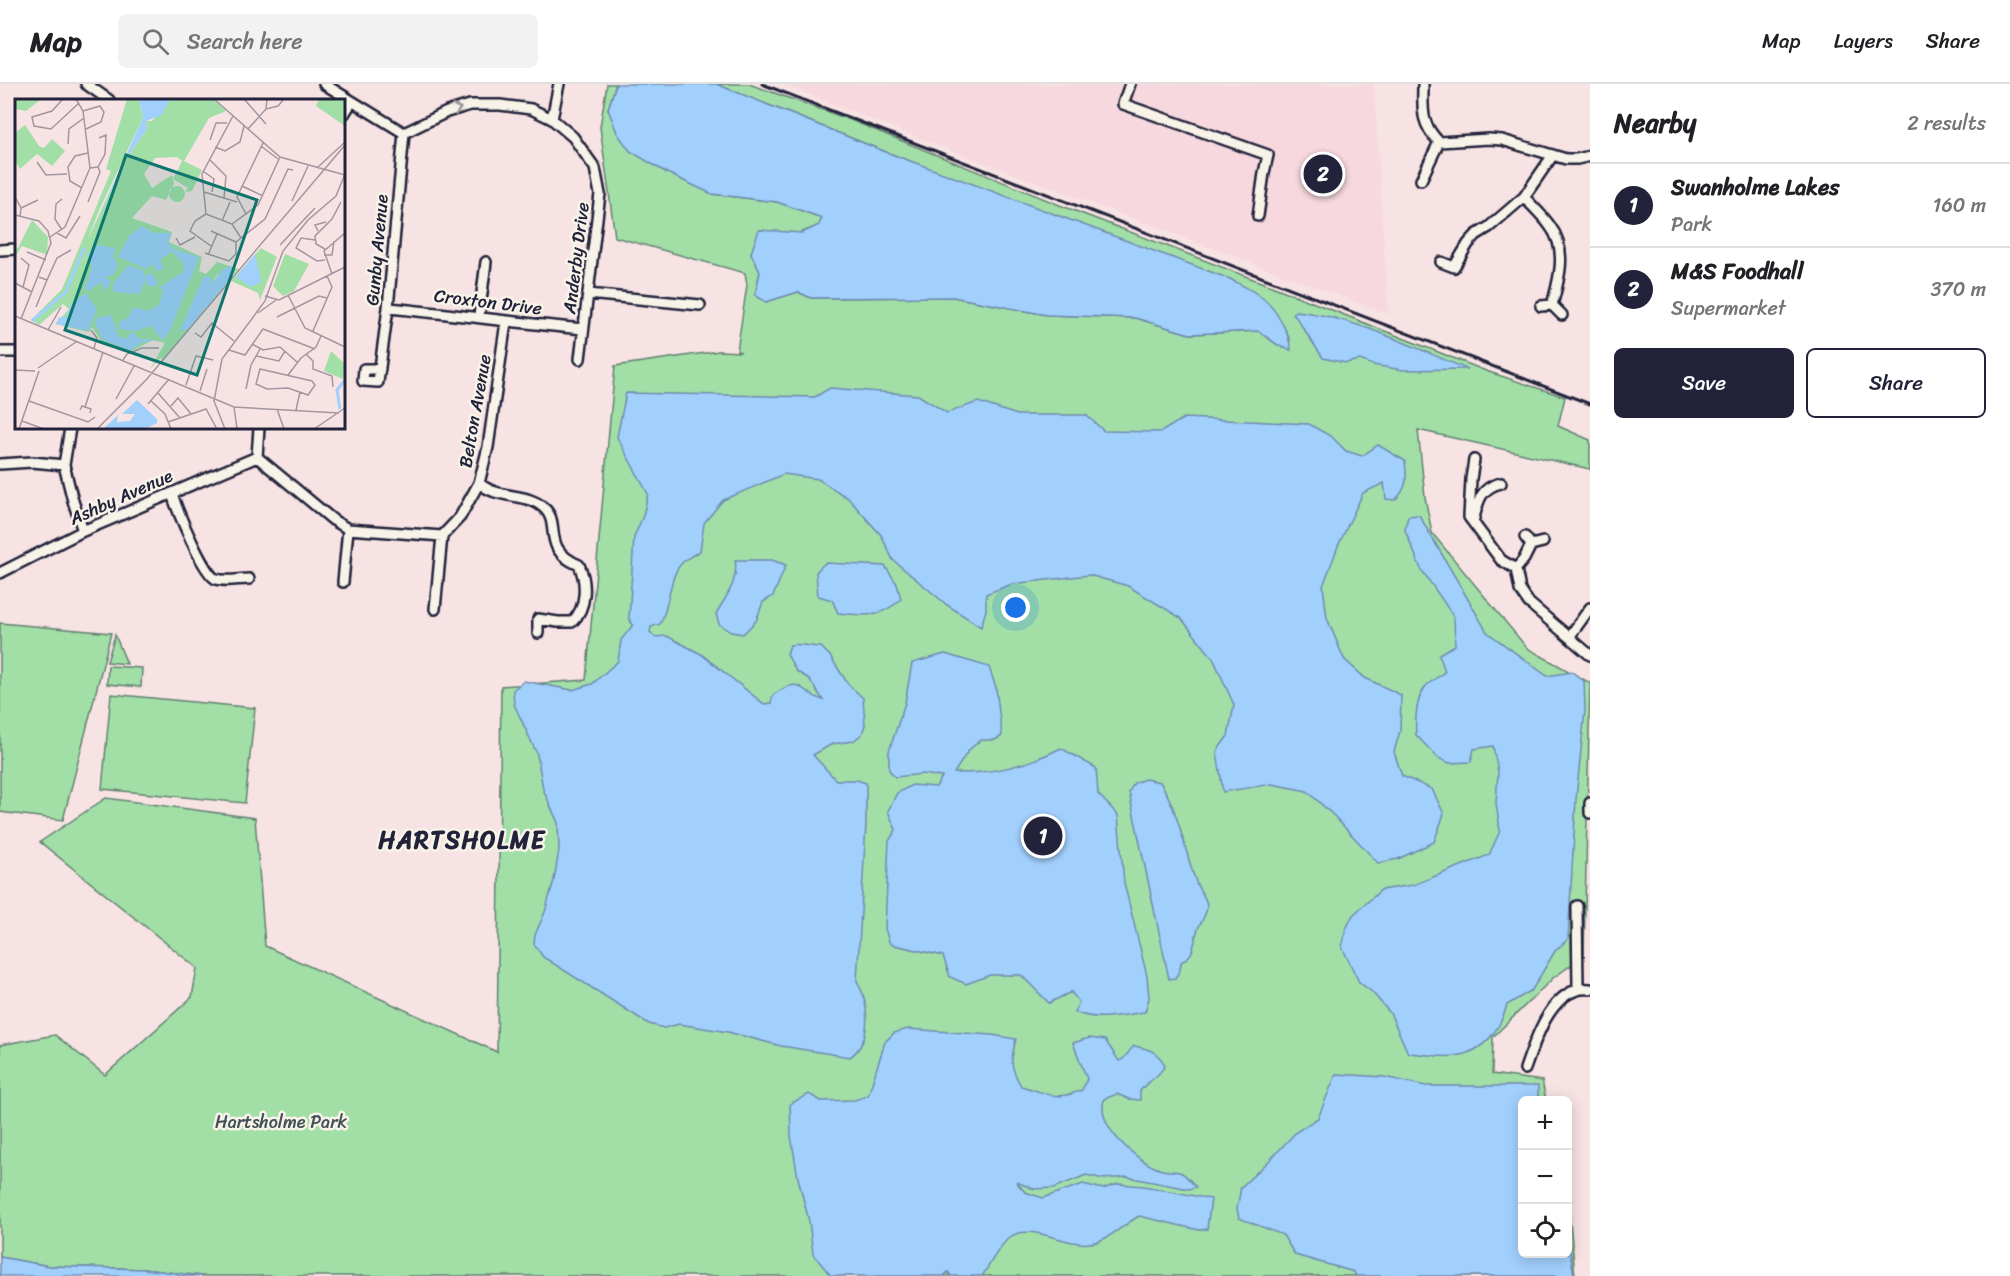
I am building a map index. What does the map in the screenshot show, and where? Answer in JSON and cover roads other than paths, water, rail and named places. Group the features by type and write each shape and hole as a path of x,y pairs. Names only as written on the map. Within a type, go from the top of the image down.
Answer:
{"street":[{"path":"86,84 108,99"},
{"path":"324,84 351,103 404,134"},
{"path":"552,119 559,84"},
{"path":"1130,84 1123,104 1268,155 1258,216"},
{"path":"1423,84 1423,118 1426,127 1439,142"},
{"path":"345,112 351,103"},
{"name":"Anderby Drive","path":"404,134 447,112 470,105 501,105 531,109 552,119 573,137 595,168 600,194 580,359"},
{"name":"Gunby Avenue","path":"380,369 404,134"},
{"path":"1439,142 1502,140 1566,159 1590,156"},
{"path":"1421,180 1439,142"},
{"path":"1457,278 1454,267 1468,244 1524,197 1553,155"},
{"path":"1524,197 1551,227 1559,246 1560,267 1552,305"},
{"path":"0,250 15,249"},
{"path":"479,316 486,262"},
{"path":"1441,262 1454,267"},
{"path":"588,294 700,305"},
{"path":"1541,306 1552,305"},
{"path":"1552,305 1562,315"},
{"name":"Croxton Drive","path":"388,308 583,329"},
{"name":"Belton Avenue","path":"442,536 460,517 479,483 488,447 506,321"},
{"path":"69,429 64,465 83,531"},
{"path":"259,429 257,457 333,520 348,529 442,536 435,609"},
{"name":"Ashby Avenue","path":"0,573 83,531 257,457"},
{"path":"1474,460 1470,517 1500,560 1516,569"},
{"path":"0,464 32,462 64,465"},
{"path":"479,483 487,490 526,499 545,508 552,523 557,548 568,561 579,565 585,577 585,589 579,616 572,622 538,618 538,633"},
{"path":"1473,522 1479,498 1483,492 1501,483"},
{"path":"172,493 176,508 191,541 210,575 217,579 249,579"},
{"path":"343,582 348,529"},
{"path":"1543,542 1528,541 1524,559 1516,569 1520,590 1529,603 1590,655"},
{"path":"1570,636 1590,608"},
{"path":"1590,803 1590,813"},
{"path":"1577,906 1578,988"},
{"path":"1525,1069 1535,1040 1548,1015 1566,994 1578,988 1590,989"}],"water":[{"path":"616,84 716,84 886,152 1230,279 1256,293 1269,304 1285,329 1291,350 1278,345 1258,331 1190,334 1135,318 1047,315 953,297 811,298 798,292 766,302 755,295 760,272 751,253 759,230 802,233 819,225 822,218 777,202 712,194 667,173 630,151 617,133 608,109"},
{"path":"1296,311 1318,314 1362,326 1467,369 1403,370 1373,365 1360,360 1346,363 1323,358 1293,313"},
{"path":"830,388 918,395 947,413 978,402 1017,415 1086,415 1104,431 1161,432 1184,418 1309,424 1332,437 1346,451 1362,456 1378,445 1405,461 1406,482 1395,500 1386,499 1384,483 1363,493 1338,546 1323,586 1327,618 1344,659 1365,678 1401,695 1400,731 1394,752 1402,776 1432,789 1444,814 1434,842 1398,859 1378,863 1307,791 1272,784 1223,792 1217,751 1228,736 1234,705 1213,658 1181,618 1128,586 1089,575 1012,584 986,594 986,610 981,627 947,605 893,560 881,535 848,498 818,479 784,474 723,500 704,523 700,551 678,567 660,624 651,627 650,632 655,637 667,636 701,654 764,704 771,703 773,695 795,685 823,700 809,679 796,671 787,654 790,645 821,647 830,656 848,684 863,698 865,725 862,734 853,741 832,744 813,755 836,780 857,780 866,783 866,824 857,981 864,999 867,1021 862,1041 850,1057 781,1046 728,1032 679,1024 664,1028 649,1024 543,957 534,944 535,935 545,912 554,880 559,850 558,823 543,789 537,754 514,704 513,690 524,681 572,690 592,684 618,661 621,640 633,625 629,619 634,537 643,516 648,494 617,437 626,393 815,397"},
{"path":"1419,515 1487,632 1547,676 1572,672 1584,681 1585,711 1576,799 1568,939 1555,951 1532,990 1507,1005 1500,1023 1483,1045 1466,1054 1456,1056 1408,1053 1390,1013 1372,992 1359,982 1342,947 1346,929 1353,915 1381,890 1413,885 1489,855 1500,831 1496,803 1498,772 1493,746 1474,749 1471,762 1449,763 1438,758 1416,735 1417,710 1422,692 1445,671 1439,654 1455,645 1454,617 1421,569 1405,530 1408,516"},
{"path":"735,560 772,560 786,565 773,596 763,602 756,621 743,634 731,632 719,624 716,614 733,582"},
{"path":"825,563 885,566 897,584 901,599 879,613 856,615 838,613 832,600 818,596 816,572"},
{"path":"945,654 989,667 996,688 1002,736 995,740 980,740 968,751 954,773 982,772 1009,767 1061,748 1096,768 1098,794 1118,815 1124,883 1147,976 1149,998 1145,1012 1110,1017 1083,1015 1075,1012 1079,1002 1071,992 1049,1003 1021,975 990,975 966,984 950,977 943,956 890,944 885,929 889,841 896,830 888,811 897,793 912,785 936,787 942,777 923,774 895,777 889,770 889,751 905,703 912,663"},
{"path":"1145,779 1160,782 1167,793 1197,885 1207,903 1206,913 1198,929 1191,953 1181,962 1180,970 1175,978 1169,979 1129,792 1134,783"},
{"path":"908,1029 1016,1039 1012,1064 1021,1086 1058,1096 1082,1090 1087,1079 1073,1043 1089,1038 1105,1040 1119,1061 1134,1046 1156,1054 1165,1065 1140,1091 1140,1100 1129,1099 1117,1094 1104,1099 1103,1109 1106,1120 1120,1141 1139,1158 1159,1169 1182,1173 1196,1187 1189,1189 1127,1177 1104,1179 1086,1175 1054,1188 1034,1189 1016,1182 1025,1192 1043,1198 1083,1184 1103,1189 1118,1184 1144,1186 1211,1199 1207,1229 1199,1230 1139,1216 1109,1236 1090,1243 1070,1242 1037,1233 1017,1233 1001,1246 982,1276 951,1276 948,1272 944,1276 831,1276 813,1254 809,1221 798,1178 791,1136 790,1104 809,1094 821,1101 854,1100 868,1096 885,1042 894,1033"},
{"path":"1336,1074 1384,1077 1426,1086 1538,1086 1538,1096 1518,1096 1518,1258 1571,1258 1574,1276 1356,1276 1354,1272 1295,1255 1283,1235 1239,1218 1237,1209 1241,1187 1296,1132 1318,1118"},
{"path":"0,1257 49,1266 143,1269 202,1276 0,1276"}],"railway":[{"path":"762,84 1590,404"}],"place":[{"name":"M&S Foodhall","path":"1323,174"},
{"name":"Swanholme Lakes","path":"1043,836"}],"district":[{"name":"HARTSHOLME","path":"462,840"}],"park label":[{"name":"Hartsholme Park","path":"281,1122"}]}
